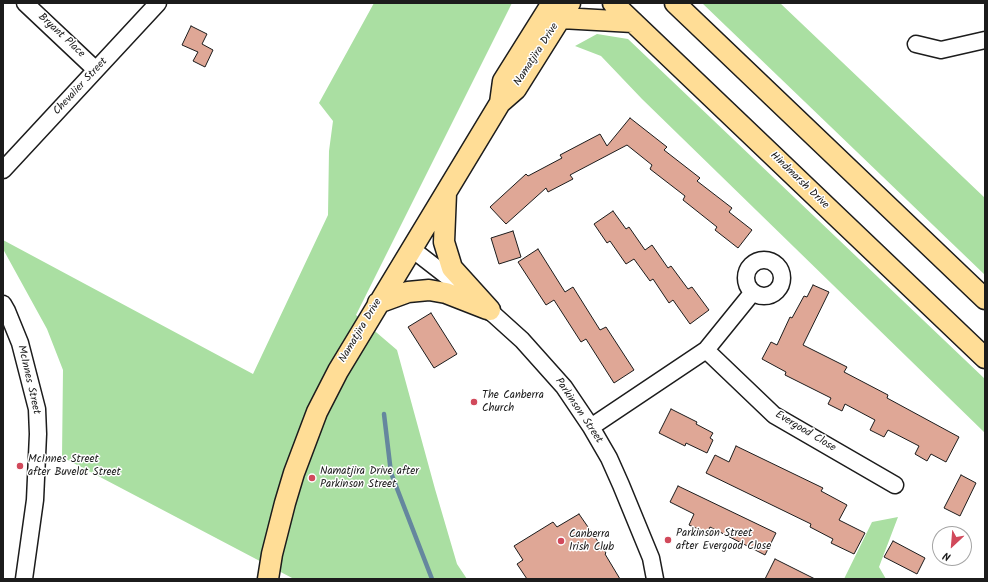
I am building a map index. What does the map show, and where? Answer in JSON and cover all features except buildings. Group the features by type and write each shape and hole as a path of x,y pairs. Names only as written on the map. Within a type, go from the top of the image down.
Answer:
{"main road":[{"path":"537,3 537,27"},
{"name":"Hindmarsh Drive","path":"612,3 985,358"},
{"path":"676,3 985,299"},
{"path":"561,8 632,22"},
{"name":"Namatjira Drive","path":"500,103 503,81 537,27 561,8"},
{"name":"Namatjira Drive","path":"268,579 272,554 285,502 317,412 338,371 500,103 516,89 561,8"},
{"path":"446,191 444,242 452,268 490,310"},
{"path":"378,303 408,292 429,290 446,293 490,310"}],"street":[{"name":"Bryant Place","path":"25,3 96,70"},
{"name":"Chevalier Street","path":"3,170 158,3"},
{"path":"916,44 942,50 985,40"},
{"name":"Parkinson Street","path":"412,249 490,310 522,340 564,387 591,427 609,458 651,558 655,579"},
{"path":"591,427 706,350 753,292"},
{"name":"McInnes Street","path":"3,304 20,343 37,409 38,434 35,500 24,579"},
{"name":"Evergood Close","path":"706,350 774,415 895,485"}],"green space":[{"path":"374,3 512,3 356,315 397,350 457,564 467,579 294,579 62,457 63,370 47,329 3,249 3,240 253,374 328,215 329,151 333,121 319,103"},
{"path":"702,3 780,3 985,198 985,275"},
{"path":"597,34 628,39 985,379 985,433 642,99 601,56 575,46"},
{"path":"898,517 879,567 886,579 844,579 872,522"}],"waterway":[{"path":"384,414 391,473 432,579"}],"place":[{"name":"The Canberra Church","path":"474,402"},
{"name":"McInnes Street after Buvelot Street","path":"20,466"},
{"name":"Namatjira Drive after Parkinson Street","path":"312,478"},
{"name":"Parkinson Street after Evergood Close","path":"668,540"},
{"name":"Canberra Irish Club","path":"561,541"}]}
